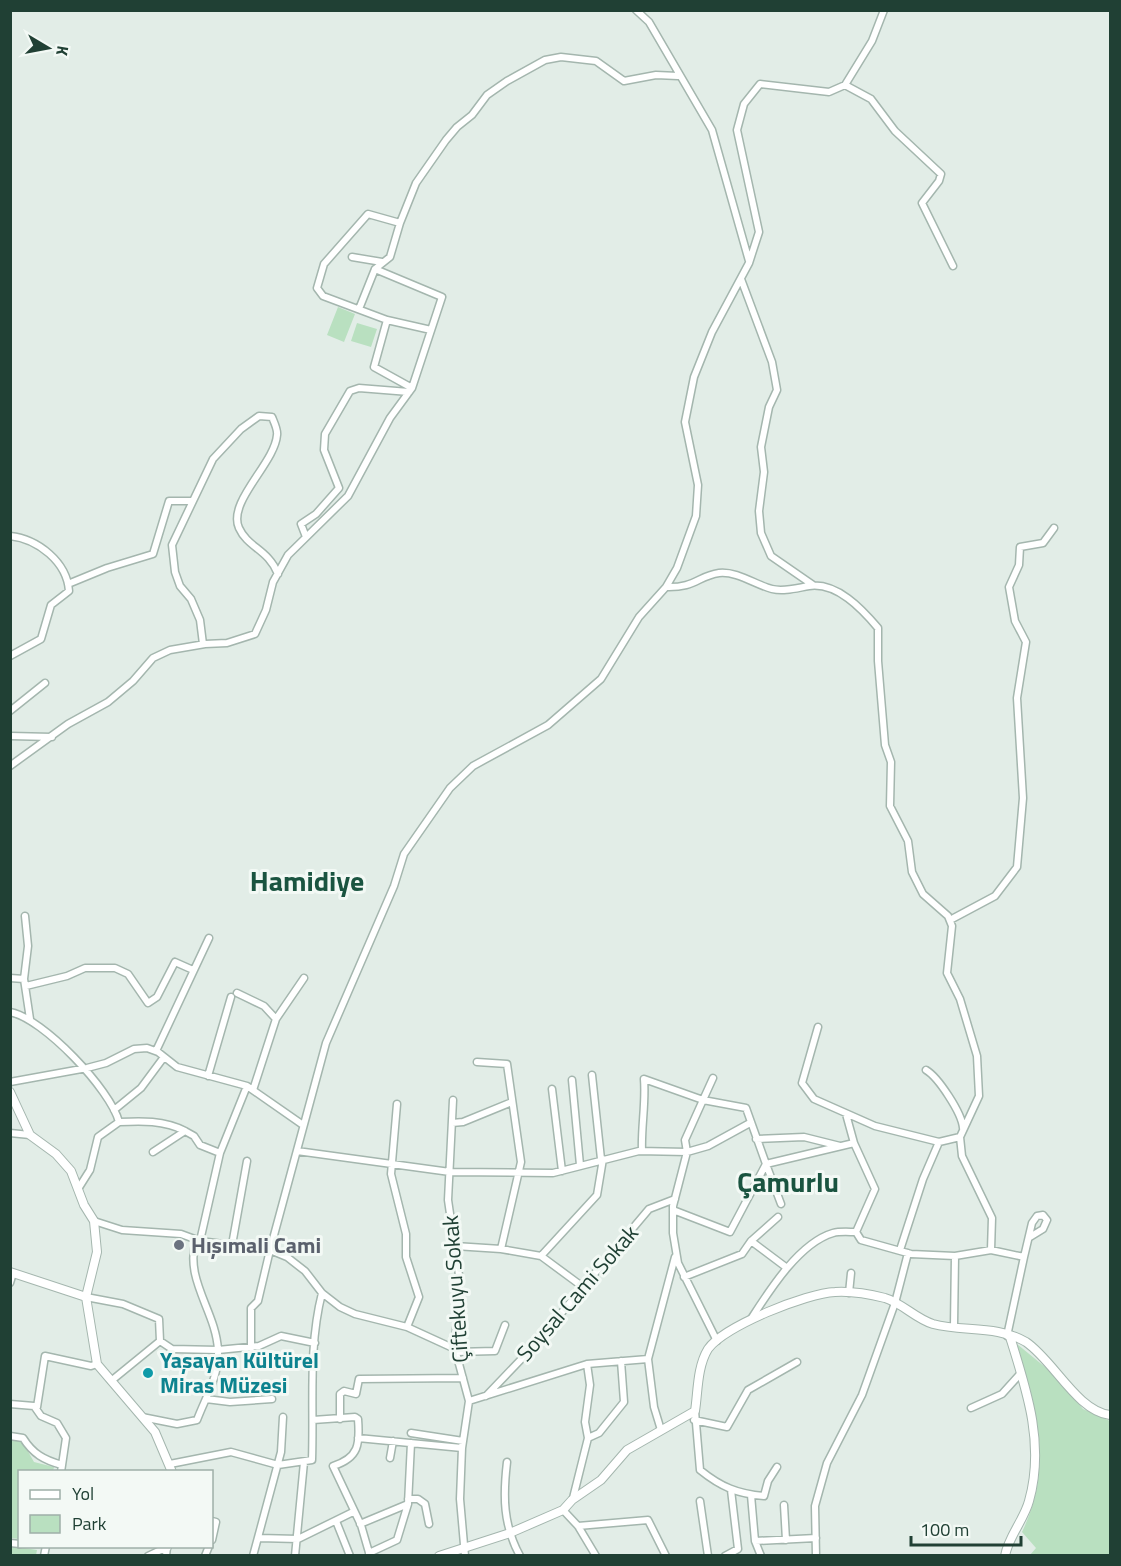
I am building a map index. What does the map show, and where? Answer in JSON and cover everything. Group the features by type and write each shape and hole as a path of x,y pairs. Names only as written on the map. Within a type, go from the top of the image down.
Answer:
{"street":[{"path":"636,10 649,22"},
{"path":"646,10 649,22 678,76 712,130 749,263"},
{"path":"251,1348 251,1308 258,1301 326,1043 394,886 404,854 450,788 473,766 548,725 601,679 639,617 666,587 677,568 696,516 698,485 685,422 694,377 712,332 749,263 759,232 737,130 744,104 760,84 829,92 845,86 872,41 884,10"},
{"path":"359,309 375,268 390,257 400,223 416,183 457,126 472,115 487,95 545,60 561,57 596,62 624,81 656,75 678,76"},
{"path":"845,86 871,99 895,131 941,174 939,181 922,203 952,266"},
{"path":"400,223 368,214 324,264 317,288 323,296 387,320 431,330"},
{"path":"352,257 382,262"},
{"path":"10,766 51,737 108,702 133,681 153,658 170,651 203,644 228,643 255,634 278,574 288,555 348,496 372,448 411,390 442,297 375,268"},
{"path":"741,279 772,362 777,390 769,407 761,447 764,472 759,510 761,533 771,555 813,585 839,593 862,609 878,628 878,661 885,745 891,762 891,806 908,841 912,872 923,894 948,915 950,920 952,927 947,973 960,999 977,1056 979,1096 960,1137 962,1156 992,1218 991,1250"},
{"path":"387,320 374,366 411,390"},
{"path":"306,537 301,524 316,514 339,488 339,482 324,450 325,434 350,391 359,388 411,390"},
{"path":"203,644 200,620 191,599 180,586 175,572 172,545 213,459 259,416 272,417 278,434 262,472 249,488 238,511 238,527 250,542 272,559 278,574"},
{"path":"68,584 107,568 153,554 169,501 191,501"},
{"path":"950,920 995,896 1017,867 1023,798 1017,699 1026,642 1015,621 1009,587 1019,565 1020,547 1043,543 1054,528"},
{"path":"10,536 23,537 51,553 68,584 69,591 51,605 41,639 10,656"},
{"path":"666,587 691,586 719,573 735,575 774,590 813,585"},
{"path":"10,711 45,682"},
{"path":"10,736 51,737"},
{"path":"25,916 28,946 25,983 30,1019"},
{"path":"156,1052 209,938"},
{"path":"10,978 25,983 67,976 85,968 115,968 128,974 148,1003 157,997 175,962 193,970"},
{"path":"141,1417 177,1424 197,1420 218,1368 216,1334 199,1293 194,1271 193,1251 198,1241 220,1153 250,1088 276,1019 304,978"},
{"path":"208,1076 234,995 264,1006 276,1019"},
{"path":"10,1012 30,1019 84,1069 114,1110 118,1122"},
{"path":"819,1027 802,1083 814,1099 875,1126 939,1142 960,1137"},
{"path":"10,1082 106,1063 134,1048 156,1052 177,1067 250,1088 292,1120 303,1125"},
{"path":"114,1110 141,1088 164,1057"},
{"path":"477,1062 507,1064 521,1172 501,1249"},
{"path":"926,1070 935,1075 941,1084 963,1128"},
{"path":"541,1256 597,1195 602,1159 592,1075"},
{"path":"713,1078 685,1140 687,1152 673,1210 676,1254 684,1277 717,1341"},
{"path":"642,1151 644,1079 703,1100 742,1106 746,1108 781,1204"},
{"path":"572,1080 580,1165"},
{"path":"552,1089 562,1171"},
{"path":"10,1092 30,1135 56,1154 71,1171 84,1205 94,1221 97,1252 86,1297 97,1364 155,1432 171,1468 231,1452 278,1465 312,1460 311,1389 316,1316 322,1293"},
{"name":"Çiftekuyu Sokak","path":"453,1100 449,1217 459,1275 455,1350 469,1401 462,1444 460,1499 465,1552"},
{"path":"452,1123 512,1102"},
{"path":"397,1104 391,1174 406,1234 406,1257 419,1297 407,1327"},
{"path":"846,1114 854,1143 875,1190 856,1232"},
{"path":"78,1189 90,1170 98,1137 118,1122 143,1121 174,1125 194,1136 200,1145 220,1153"},
{"path":"297,1151 450,1172 553,1173 602,1159 642,1151 687,1152 708,1146 750,1123"},
{"path":"153,1152 185,1131"},
{"path":"10,1133 30,1135"},
{"path":"756,1138 804,1137 841,1146"},
{"path":"900,1250 922,1179 939,1142"},
{"path":"673,1210 730,1232 766,1164 854,1143"},
{"path":"232,1245 247,1161"},
{"name":"Soysal Cami Sokak","path":"486,1396 531,1349 649,1209 675,1199"},
{"path":"684,1277 742,1254 751,1241 778,1217"},
{"path":"94,1221 122,1230 181,1234 198,1241 270,1250 287,1257 305,1271 322,1293 340,1307 355,1314 407,1327 455,1350 495,1352 505,1325"},
{"path":"751,1319 787,1268 819,1238 835,1232 856,1232"},
{"path":"856,1232 861,1240 908,1253 955,1256 991,1250 1024,1257"},
{"path":"1005,1556 1023,1520 1034,1477 1035,1434 1021,1373 1008,1336 1030,1237"},
{"path":"751,1241 787,1268"},
{"path":"455,1246 501,1249 541,1256 583,1287"},
{"path":"816,1556 815,1506 826,1463 862,1395 895,1303 908,1253"},
{"path":"661,1430 654,1407 648,1359 676,1254"},
{"path":"954,1326 955,1256"},
{"path":"10,1283 12,1272 86,1297 123,1304 159,1320 160,1341"},
{"path":"849,1293 851,1273"},
{"path":"777,1467 768,1481 764,1496 731,1490 700,1470 694,1416 699,1376 708,1349 726,1332 751,1319 820,1295 849,1293 887,1298 932,1324 995,1330 1025,1342 1049,1363 1087,1405 1110,1415"},
{"path":"160,1341 172,1348 218,1350 251,1348 281,1336 315,1342"},
{"path":"111,1381 160,1341"},
{"path":"10,1436 23,1438 30,1449 44,1460 61,1468 66,1438 57,1423 41,1416 37,1407 45,1356 91,1366 97,1364"},
{"path":"469,1401 586,1364 648,1359"},
{"path":"588,1438 599,1433 624,1402 621,1361"},
{"path":"439,1556 465,1552 563,1510 572,1500 601,1480 627,1450 661,1430 694,1416 727,1427 748,1390 797,1362"},
{"path":"572,1500 588,1438 585,1422 590,1384 586,1364"},
{"path":"971,1408 1002,1394 1021,1373"},
{"path":"340,1419 340,1394 344,1391 356,1394 359,1379 463,1378"},
{"path":"206,1399 230,1402 272,1399"},
{"path":"10,1404 37,1407"},
{"path":"253,1556 278,1465 283,1439 283,1417"},
{"path":"313,1420 355,1417 358,1419 358,1448 346,1462 333,1466 360,1524 370,1554 397,1540 408,1502 411,1443"},
{"path":"411,1432 462,1444"},
{"path":"358,1438 411,1443 462,1444"},
{"path":"390,1458 393,1441"},
{"path":"578,1455 582,1466"},
{"path":"295,1556 304,1462"},
{"path":"507,1462 503,1497 505,1519 520,1556"},
{"path":"725,1556 738,1549 731,1490"},
{"path":"751,1495 755,1541 761,1556"},
{"path":"360,1524 418,1499 426,1504 429,1524"},
{"path":"700,1501 708,1556"},
{"path":"784,1505 786,1540"},
{"path":"563,1510 578,1526 596,1556"},
{"path":"259,1538 298,1539 353,1512"},
{"path":"578,1526 648,1520 666,1556"},
{"path":"336,1521 350,1556"},
{"path":"755,1541 816,1539"},
{"path":"148,1556 165,1548"}],"green space":[{"path":"338,307 355,314 344,342 327,335"},
{"path":"357,323 377,329 371,347 351,341"},
{"path":"1017,1344 1056,1376 1083,1409 1110,1421 1110,1555 1030,1555 1036,1548 1022,1532 1032,1508 1038,1484 1039,1438 1031,1392"},
{"path":"11,1438 21,1439 34,1462 54,1467 53,1470 18,1470 18,1539 11,1538"},
{"path":"11,1546 37,1550 36,1555 11,1555"}],"place":[{"name":"Hışımali Cami","path":"179,1245"},
{"name":"Yaşayan Kültürel Miras Müzesi","path":"148,1373"}],"district":[{"name":"Hamidiye","path":"307,880"},
{"name":"Çamurlu","path":"788,1181"}]}
